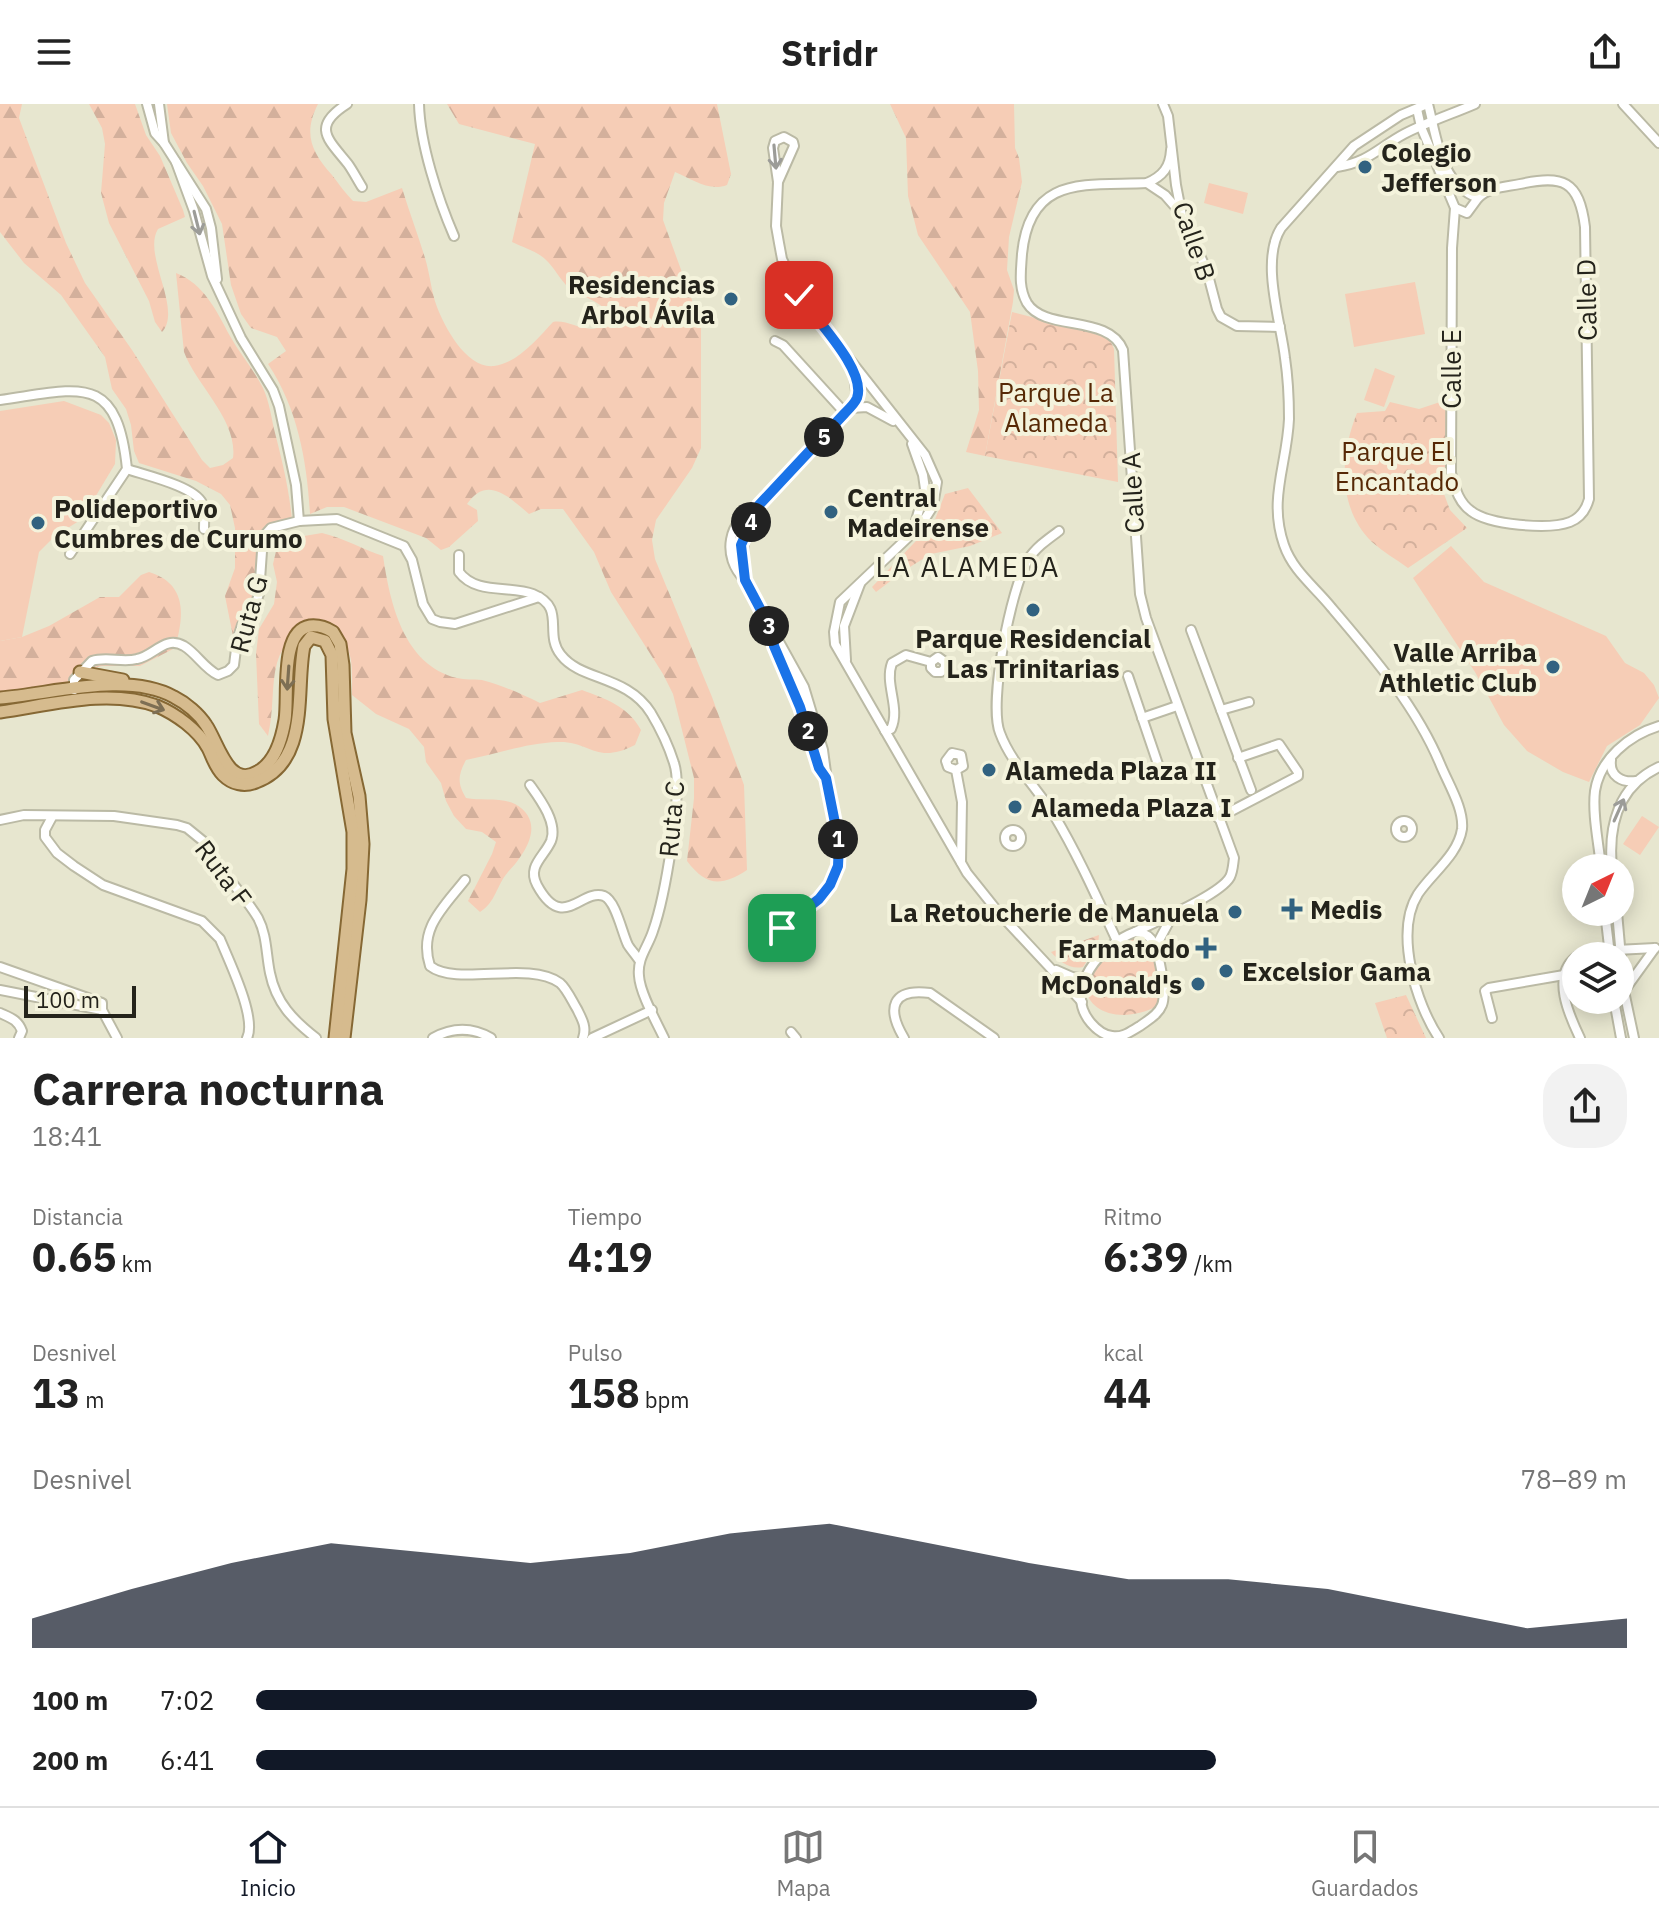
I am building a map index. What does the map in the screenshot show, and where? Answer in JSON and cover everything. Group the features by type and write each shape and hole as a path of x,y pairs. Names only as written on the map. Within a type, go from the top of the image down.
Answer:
{"main road":[{"path":"80,672 161,691 180,700 206,725 230,769 239,774 252,775 267,765 282,735 286,717 289,652 296,633 306,627 320,626 333,632 343,665 345,733 359,796 363,844 361,890 344,1038"},
{"path":"0,698 75,695 132,699 171,713 199,736 223,775 235,783 251,784 270,774 282,760 294,737 304,646 311,637 328,645 332,655 335,732 353,832 353,869 335,1038"},
{"path":"0,712 135,684"}],"street":[{"path":"147,104 155,133 176,162 194,211 209,268 241,338 273,390 279,406 296,485 299,521"},
{"path":"159,104 164,143"},
{"path":"347,104 328,119 325,131 330,145 362,187"},
{"path":"419,104 420,120 438,189 454,236"},
{"name":"Calle B","path":"1163,104 1168,116 1182,216 1201,254 1221,317 1237,326 1280,327"},
{"path":"1417,109 1421,127 1455,208 1467,213 1478,198 1460,189 1453,181 1435,143 1428,104 1401,115 1354,146 1313,189 1275,238 1273,270 1285,358 1289,419 1276,506 1284,545 1295,569 1369,652 1413,714 1439,762 1460,813 1462,828 1458,840 1416,898 1409,925 1415,983 1423,1010 1439,1038"},
{"path":"1337,167 1363,160 1403,135 1475,104"},
{"path":"1623,104 1659,143"},
{"path":"778,182 794,146 784,137 775,141 773,148 778,182 776,226 782,259 799,295 931,466 937,489 927,517 840,602 835,644 847,660 961,863 987,898 1082,1002 1089,1022 1104,1036 1126,1036 1153,1017 1162,1004 1164,986 1155,948 1149,937 1135,932 1117,941 1101,955 1085,979 1082,1002"},
{"path":"1354,146 1351,152 1363,160"},
{"path":"1171,150 1165,171 1147,183 1165,195 1182,216"},
{"name":"Calle D","path":"1478,198 1496,188 1546,178 1566,184 1580,199 1585,227 1589,499 1582,514"},
{"name":"Calle A","path":"1135,932 1172,916 1230,878 1234,858 1177,706 1140,594 1123,350 1115,339 1103,331 1034,311 1024,297 1020,278 1026,227 1036,209 1047,198 1063,189 1078,186 1147,183"},
{"name":"Calle E","path":"1455,208 1451,473 1461,502 1475,514 1510,523 1562,524 1582,514"},
{"name":"Calle E","path":"1452,248 1455,234 1467,213"},
{"path":"775,341 783,345 848,411"},
{"path":"745,580 741,545 759,505 857,399 858,390 851,364"},
{"path":"0,400 64,391 94,395 106,402 119,423 127,469 70,554"},
{"path":"848,411 867,407 904,429"},
{"path":"911,440 925,489 912,531"},
{"path":"127,469 183,488 194,495 202,504 204,529"},
{"path":"925,489 937,489"},
{"path":"759,505 751,509 737,525 730,543 730,561 734,570 745,580 804,687 823,750 839,843 838,866 825,892 799,913"},
{"name":"Ruta G","path":"80,672 92,661 138,659 162,645 172,643 184,646 218,675 228,671 234,665 242,625 253,611 259,594 263,537 271,528 299,521 337,519 404,546 409,552 418,592 427,613 432,619 447,625 539,597"},
{"path":"1059,531 1029,557 1014,591 999,681 998,726 1014,759 1052,812 1072,848 1117,941"},
{"path":"730,543 741,545"},
{"path":"459,555 459,572 471,583 484,587 521,589 539,597"},
{"path":"847,660 844,626 860,584"},
{"name":"Ruta C","path":"539,597 552,610 554,641 560,655 636,696 650,712 675,764 678,787 671,845 653,932 639,960"},
{"path":"836,621 844,626"},
{"path":"1191,630 1251,790"},
{"path":"773,633 774,646 800,707 819,768 826,778"},
{"path":"885,731 891,729 895,719 889,673 892,663 906,655 931,662"},
{"path":"75,695 74,680 80,672"},
{"path":"1128,676 1162,776"},
{"path":"1221,710 1249,702"},
{"path":"800,707 810,703"},
{"path":"1142,718 1177,706"},
{"path":"1600,854 1595,792 1601,774 1612,755 1633,738 1659,726"},
{"path":"1218,818 1298,776 1279,744 1238,758"},
{"path":"1612,755 1610,768 1617,777 1627,782 1636,781"},
{"path":"1612,854 1611,827 1623,800 1636,781 1659,766"},
{"path":"956,770 962,802 961,863"},
{"path":"530,785 541,799 552,831 551,841 536,863 536,883 548,899 563,908 572,907 594,895 611,901 628,944 639,960 638,979 664,1038"},
{"name":"Ruta F","path":"0,820 24,815 114,816 177,825 195,833 259,920 266,940 270,973 280,1002 295,1022 316,1038"},
{"name":"Ruta F","path":"52,817 45,837 57,853 74,866 103,885 202,921 217,934 249,1019 251,1029 247,1038"},
{"path":"465,880 427,933 425,952 430,966 446,973 535,975 556,980 583,1019 586,1030 583,1038"},
{"name":"Calle A","path":"1155,948 1162,929 1172,916"},
{"path":"1634,949 1657,946"},
{"path":"1634,977 1657,946"},
{"path":"1049,965 1064,974 1085,979"},
{"path":"0,967 98,1000 117,1038"},
{"path":"1492,1018 1485,991 1489,988 1562,975"},
{"path":"0,990 102,1010"},
{"path":"904,1038 894,1021 895,1003 902,995 918,991 930,993 994,1038"},
{"path":"592,1038 652,1010"},
{"path":"0,1013 19,1024 22,1031 19,1038"},
{"path":"1569,1014 1578,1037"},
{"path":"1617,1014 1621,1038"},
{"path":"1629,1014 1634,1038"},
{"path":"433,1038 444,1032 462,1029 491,1038"}],"green space":[{"path":"0,104 22,104 19,118 66,243 85,283 210,468 223,465 233,458 233,444 223,416 184,352 176,273 202,291 263,388 285,474 292,520 262,529 258,535 256,588 233,636 225,596 235,568 235,528 230,505 221,494 196,481 139,463 126,409 112,389 105,357 61,295 24,263 0,232"},
{"path":"89,104 135,104 146,135 160,156 183,210 185,217 158,229 154,240 168,310 162,332 109,223 101,193 105,144 102,128"},
{"path":"167,104 318,104 310,133 319,158 353,201 366,202 402,188 445,326 466,354 484,365 494,366 519,355 553,322 589,329 601,326 608,320 609,314 569,288 542,256 512,242 535,144 459,124 447,104 717,104 731,174 727,185 707,186 675,172 664,203 663,220 701,325 701,448 692,468 656,520 652,540 655,559 712,697 744,785 747,870 729,879 714,881 701,875 687,861 694,778 673,694 611,592 594,552 563,509 541,509 529,514 498,491 482,491 467,504 477,510 478,521 449,547 441,550 426,538 344,507 327,507 310,514 306,475 294,418 268,364 286,351 277,337 251,328 241,314 231,285 222,224 171,133"},
{"path":"890,104 1014,104 1015,148 1022,182 1009,237 1007,270 1014,290 985,456 966,452 979,410 978,371 970,312 918,235 908,196 906,138"},
{"path":"1209,183 1248,193 1243,214 1204,203"},
{"path":"1415,282 1425,334 1354,347 1345,294"},
{"name":"Parque La Alameda","path":"1012,312 1110,340 1114,349 1118,482 985,456"},
{"path":"1375,368 1395,376 1384,407 1364,400"},
{"path":"1021,390 1043,396 1034,429 1012,423"},
{"name":"Parque El Encantado","path":"1446,400 1450,482 1444,494 1450,510 1467,528 1408,568 1372,542 1352,513 1345,480 1347,446 1357,413 1385,411 1390,402 1419,409"},
{"name":"Polideportivo Cumbres de Curumo","path":"64,401 101,415 109,423 116,440 115,464 82,519 55,536 39,552 22,637 0,641 0,411"},
{"path":"968,488 1002,533 970,546 931,554 876,592 872,587 934,522 945,494"},
{"path":"322,533 383,556 390,593 402,629 424,660 439,671 457,678 489,682 540,703 582,690 623,709 641,730 635,745 611,753 558,742 466,760 460,779 466,798 515,804 525,811 531,829 521,856 504,877 489,904 480,912 468,901 496,842 482,832 466,829 454,816 441,783 426,762 424,747 409,729 376,714 352,695 350,656 343,641 328,626 306,631 291,640 281,652 276,666 268,736 259,724 256,654 259,629 274,604 277,582 273,564 277,547 304,536"},
{"name":"Valle Arriba Athletic Club","path":"1451,546 1484,582 1606,636 1625,663 1644,673 1654,685 1659,698 1640,725 1607,746 1589,782 1563,772 1527,751 1504,725 1475,672 1413,578"},
{"path":"149,572 162,577 177,593 181,613 175,648 140,666 102,666 94,668 79,682 0,694 0,641 22,637 49,626 100,597 119,597 141,575"},
{"path":"1642,816 1659,827 1640,855 1623,844"},
{"path":"1138,934 1150,946 1158,966 1159,1005 1137,1013 1117,1015 1101,1010 1090,1000 1086,986 1092,970 1109,952"},
{"path":"1099,935 1098,944 1083,967 1069,966 1051,952"},
{"path":"1406,995 1426,1038 1387,1038 1375,1003"}],"place":[{"name":"Colegio Jefferson","path":"1365,167"},
{"name":"Residencias Arbol Ávila","path":"731,299"},
{"name":"Central Madeirense","path":"831,512"},
{"name":"Polideportivo Cumbres de Curumo","path":"38,523"},
{"name":"Parque Residencial Las Trinitarias","path":"1033,610"},
{"name":"Valle Arriba Athletic Club","path":"1553,667"},
{"name":"Alameda Plaza II","path":"989,770"},
{"name":"Alameda Plaza I","path":"1015,807"},
{"name":"Medis","path":"1292,909"},
{"name":"La Retoucherie de Manuela","path":"1235,912"},
{"name":"Farmatodo","path":"1206,948"},
{"name":"Excelsior Gama","path":"1226,971"},
{"name":"McDonald's","path":"1198,984"}],"district":[{"name":"LA ALAMEDA","path":"968,566"}],"route":[{"path":"782,928 819,899 830,885 838,866 839,843 826,778 819,768 800,707 774,646 773,633 745,580 741,545 759,505 845,413 857,399 858,390 851,364 799,295"}]}
